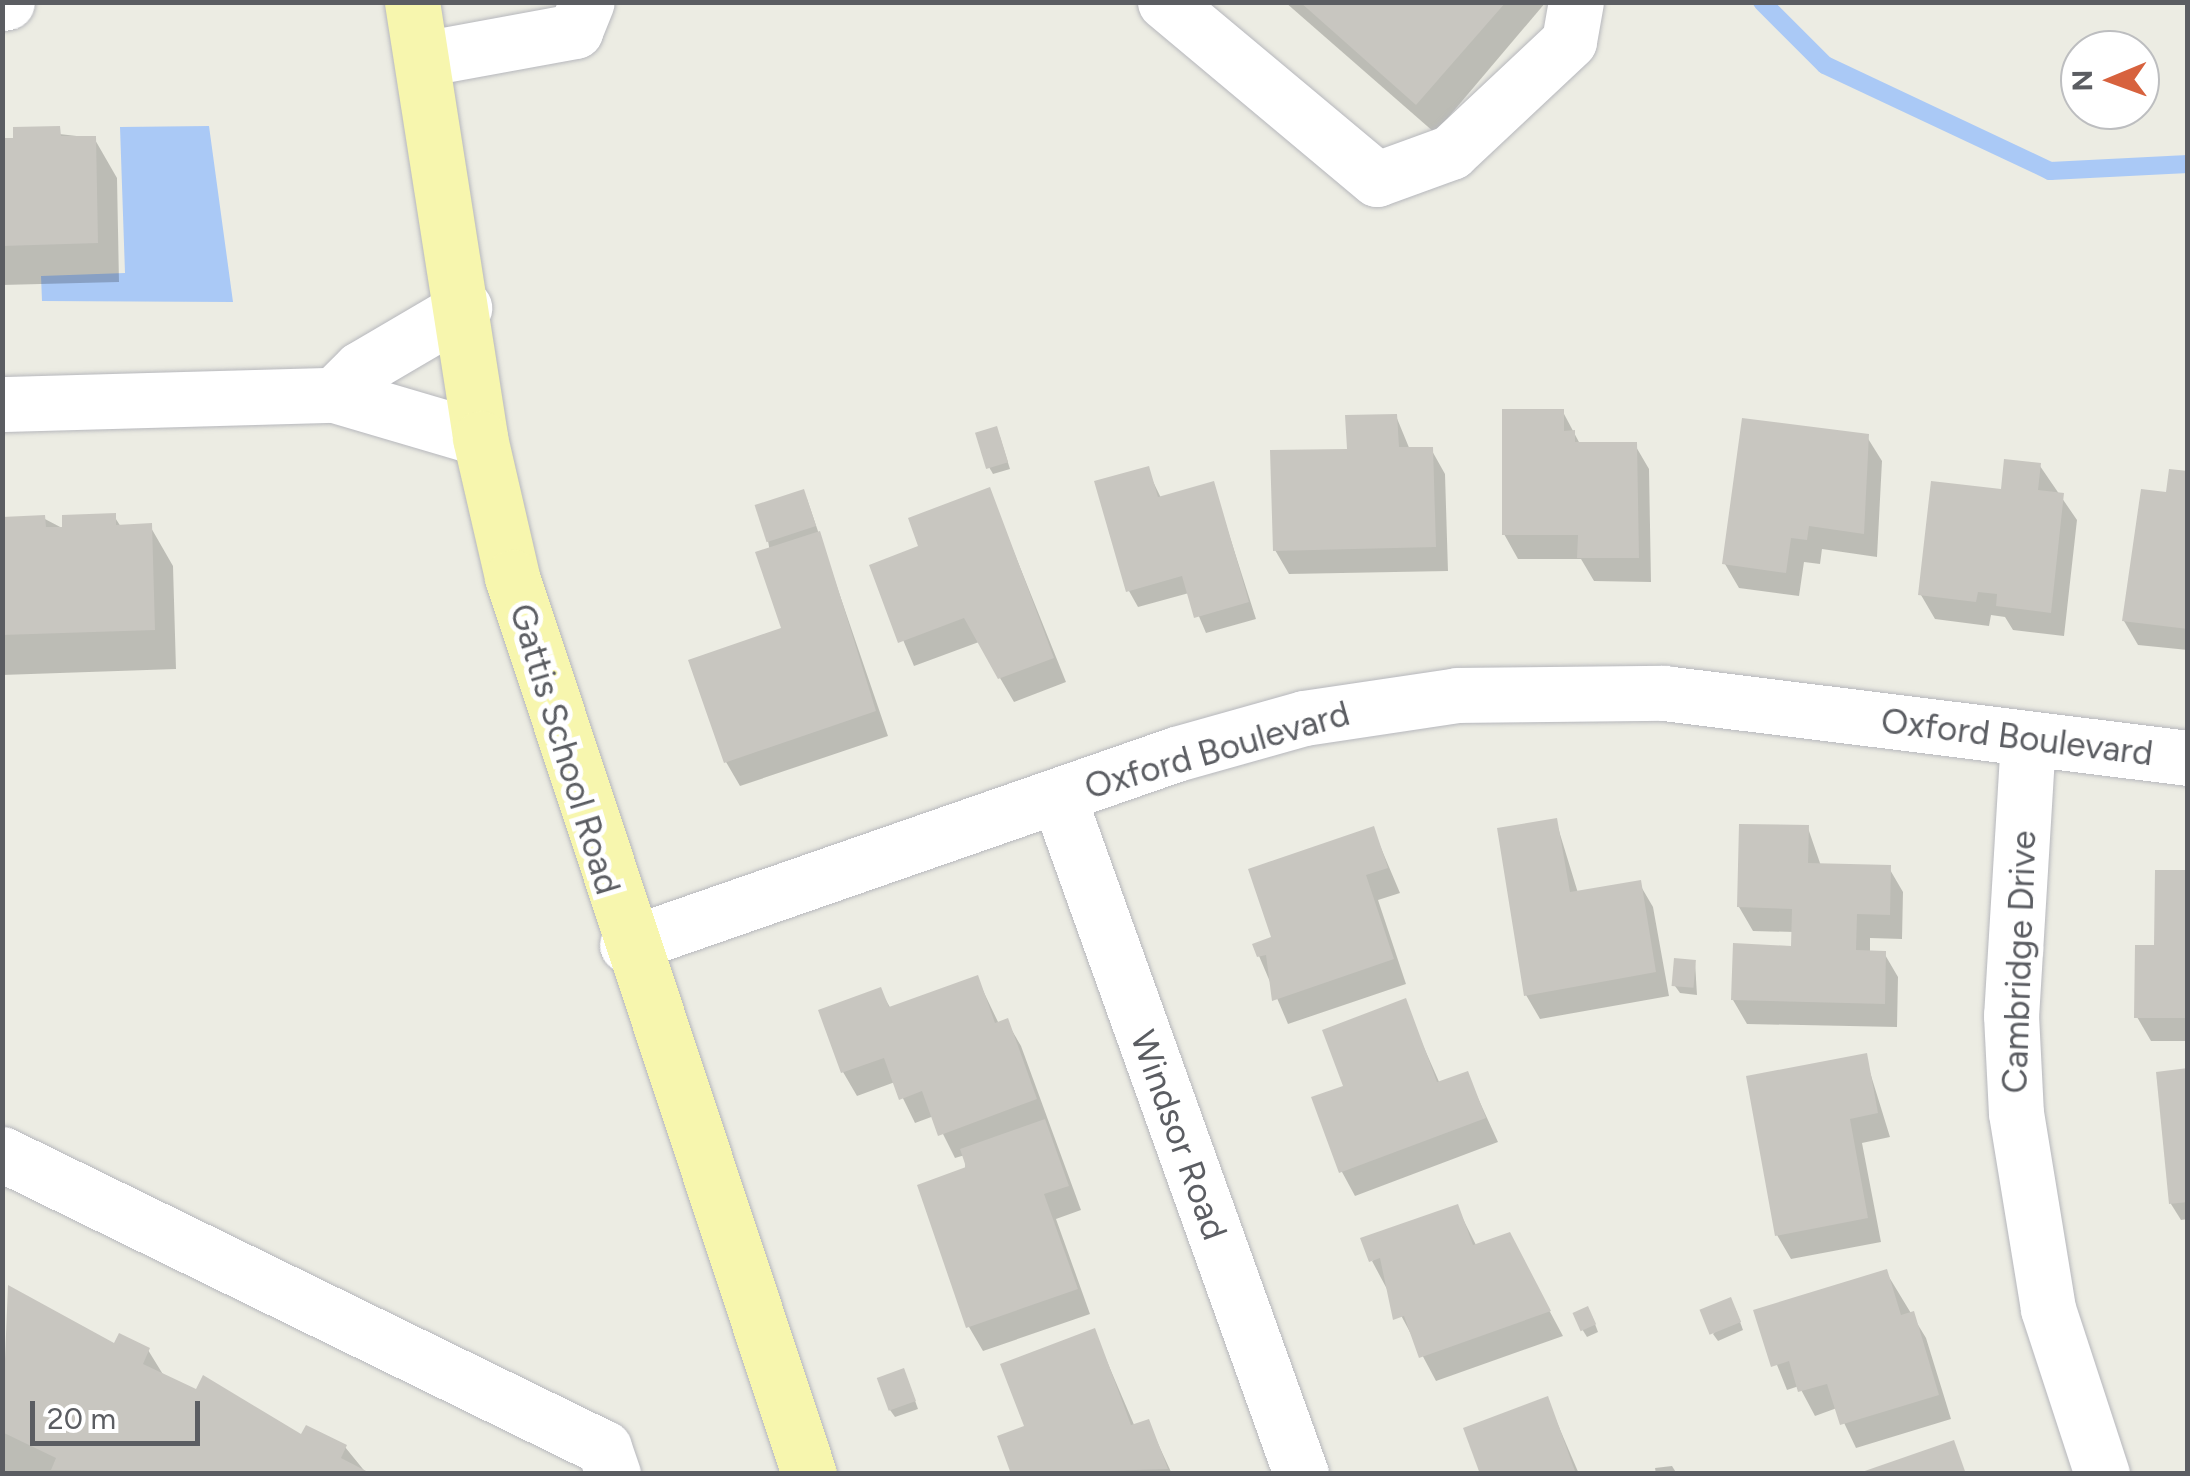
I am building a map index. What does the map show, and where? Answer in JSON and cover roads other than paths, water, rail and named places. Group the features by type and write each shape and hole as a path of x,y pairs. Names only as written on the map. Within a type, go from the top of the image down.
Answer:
{"main road":[{"name":"Gattis School Road","path":"412,2 464,308 480,438 538,671 808,1474"}],"street":[{"path":"422,60 575,30 587,2"},
{"path":"1165,2 1377,179 1450,152 1569,41 1576,2"},
{"path":"334,395 464,308"},
{"path":"2,404 334,395 480,438"},
{"name":"Oxford Boulevard","path":"627,945 1058,796 1304,718 1457,695 1664,693 2188,758"},
{"name":"Cambridge Drive","path":"2028,739 2011,1015 2016,1114 2048,1309 2102,1474"},
{"name":"Windsor Road","path":"1058,796 1301,1474"},
{"path":"2,1154 604,1448 613,1474"}],"water":[{"path":"209,126 233,302 42,301 41,276 125,273 120,127"}],"waterway":[{"path":"1762,2 1825,65 2050,171 2188,164"}]}
